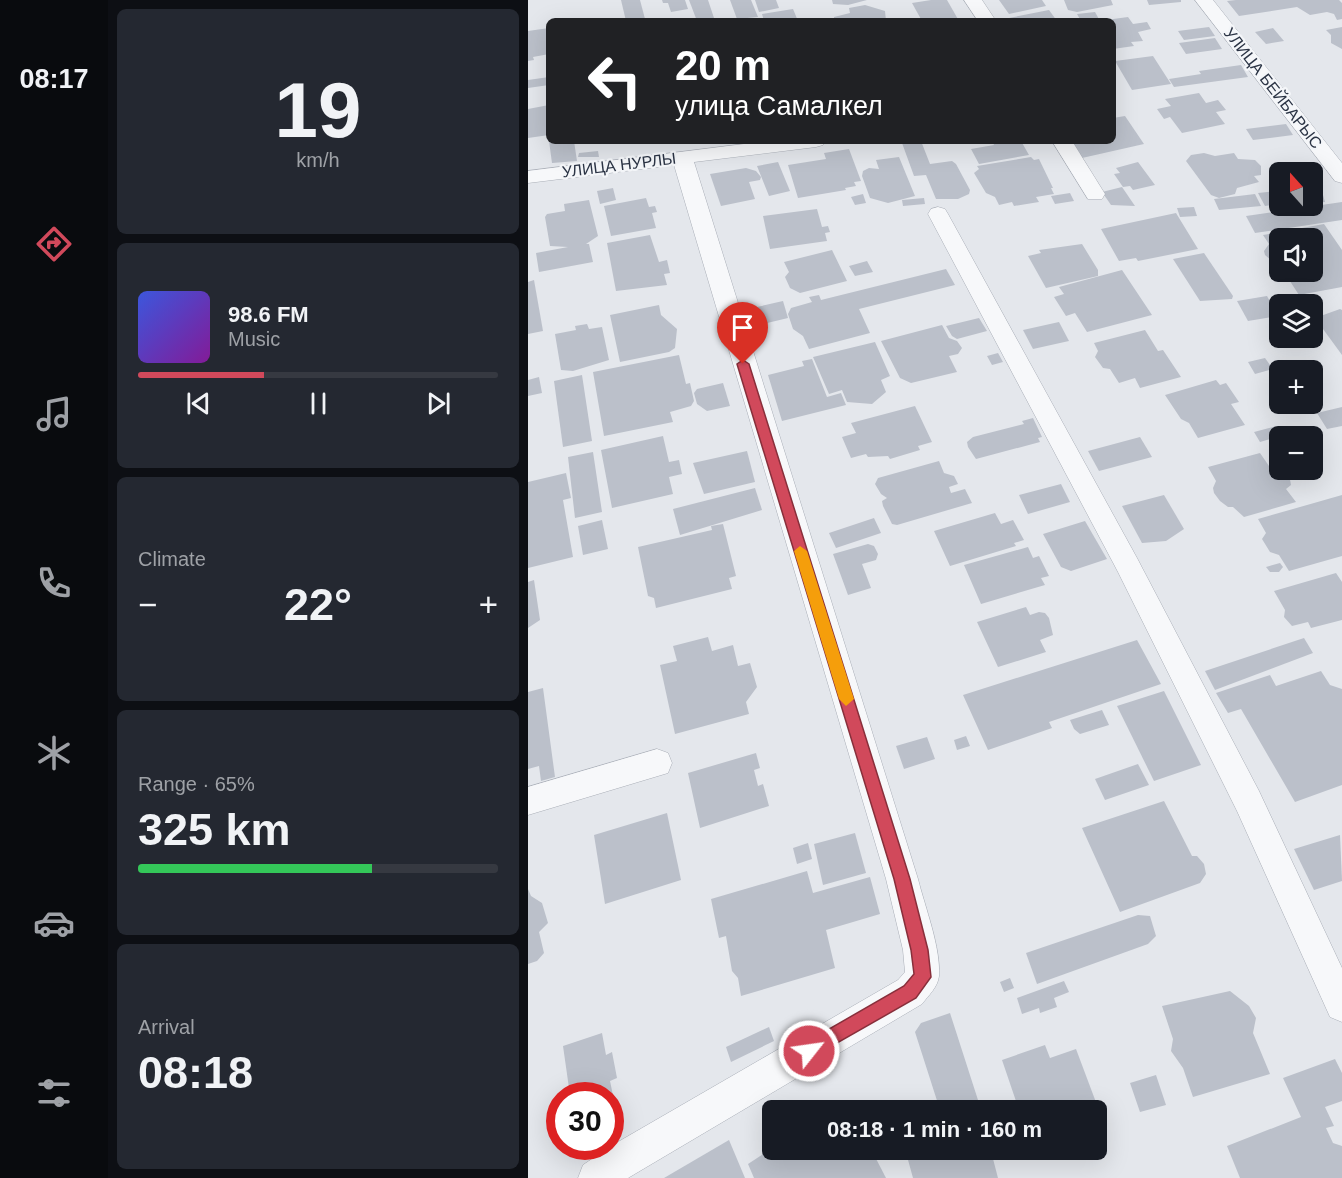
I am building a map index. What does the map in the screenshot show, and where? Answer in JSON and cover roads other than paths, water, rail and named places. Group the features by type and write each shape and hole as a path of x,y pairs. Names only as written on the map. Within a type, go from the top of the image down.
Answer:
{"street":[{"path":"973,0 985,18"},
{"name":"УЛИЦА БЕЙБАРЫС","path":"1204,0 1342,177"},
{"name":"УЛИЦА НУРЛЫ","path":"528,177 791,144"},
{"path":"1064,144 1095,194"},
{"path":"596,1178 624,1159 910,992 922,977 919,950 902,879 682,157"},
{"path":"938,214 1065,447 1243,790 1342,1005"},
{"path":"528,801 657,763"}]}
